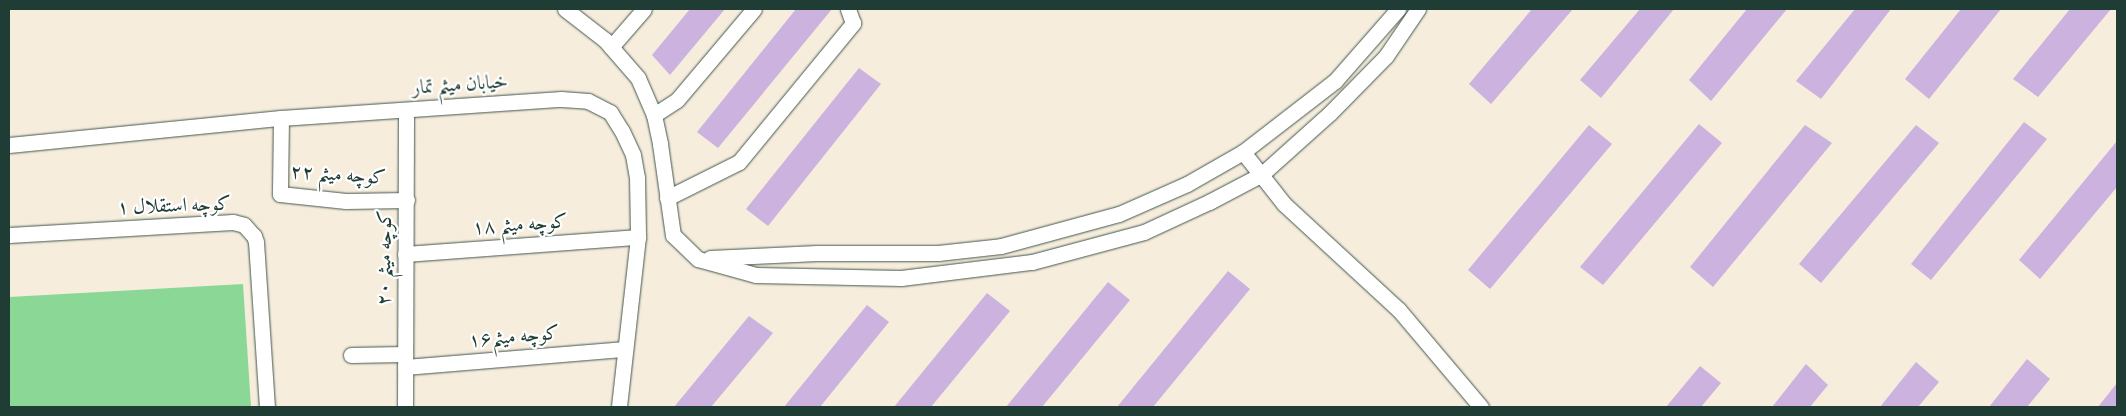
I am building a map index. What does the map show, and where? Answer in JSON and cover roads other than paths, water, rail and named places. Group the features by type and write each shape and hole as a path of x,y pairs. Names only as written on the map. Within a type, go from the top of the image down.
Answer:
{"street":[{"path":"565,9 611,46 638,78 654,115 674,235 698,259 756,275 901,278 1032,262 1144,232 1209,202 1262,174 1330,113 1386,56 1418,9"},
{"path":"611,46 644,9"},
{"path":"654,115 677,100 754,9"},
{"path":"667,198 739,162 853,23 848,9"},
{"path":"698,259 764,254 938,253 1001,246 1119,214 1187,184 1243,152 1335,81 1398,9"},
{"name":"خیابان میثم تمار","path":"9,145 280,118 562,99 588,101 610,112 633,155 637,177 638,237 619,407"},
{"name":"کوچه میثم ۲۰","path":"405,407 406,110"},
{"name":"کوچه میثم ۲۲","path":"280,118 280,194 346,201 407,200"},
{"path":"1243,152 1284,204 1399,310 1481,407"},
{"name":"کوچه استقلال ۱","path":"9,235 233,222 244,226 254,236 256,242 267,407"},
{"name":"کوچه میثم ۱۸","path":"405,254 638,237"},
{"name":"کوچه میثم۱۶","path":"351,355 405,361 626,348"}]}
